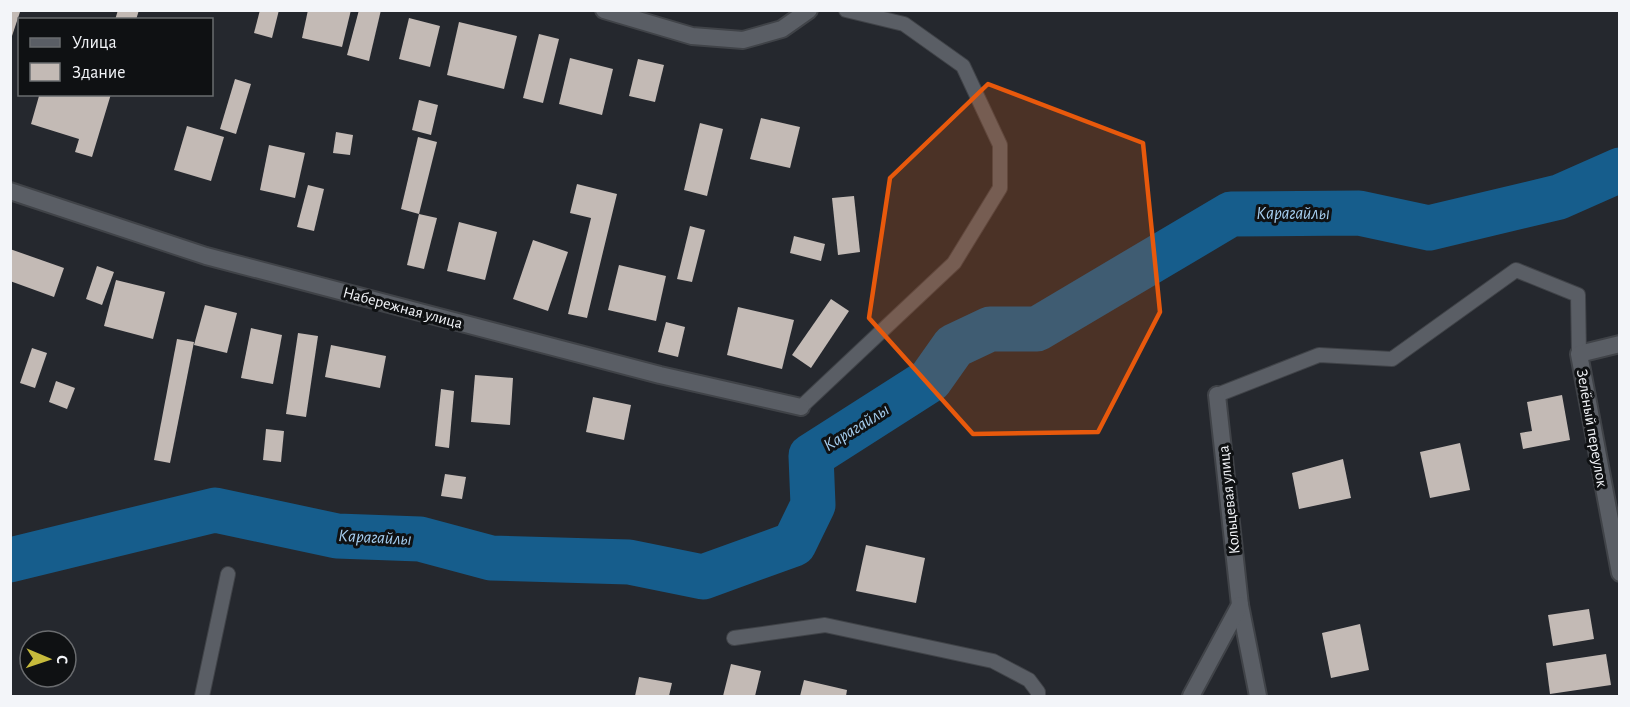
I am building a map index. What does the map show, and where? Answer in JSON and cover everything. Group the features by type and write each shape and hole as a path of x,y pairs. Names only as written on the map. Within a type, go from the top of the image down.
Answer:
{"street":[{"path":"604,10 692,36 742,40 782,29 809,10"},
{"name":"Набережная улица","path":"10,191 206,256 649,372 801,407"},
{"path":"1579,354 1620,344"},
{"name":"Зелёный переулок","path":"1579,354 1620,573"},
{"name":"Кольцевая улица","path":"1217,395 1240,605 1258,696"},
{"path":"1191,696 1240,605"}],"lane":[{"path":"801,407 954,263 1000,188 1000,144 963,66 904,24 846,10"},
{"path":"1217,395 1319,355 1392,359 1516,270 1578,295 1579,354"},
{"path":"202,696 228,574"},
{"path":"734,638 825,625 993,661 1029,680 1038,692 1038,696"}],"highlighted area":[{"path":"988,84 1143,143 1160,312 1098,432 973,434 869,318 890,178"}],"building":[{"path":"10,10 20,12 11,39 10,39"},
{"path":"118,10 139,10 137,18 116,18"},
{"path":"260,10 279,10 272,38 254,33"},
{"path":"308,10 351,10 342,47 302,38"},
{"path":"359,10 381,10 369,61 347,55"},
{"path":"409,18 440,26 430,67 399,59"},
{"path":"459,22 517,36 504,89 447,75"},
{"path":"539,34 559,39 543,103 523,98"},
{"path":"570,58 613,69 602,115 559,104"},
{"path":"638,59 664,65 655,102 629,96"},
{"path":"235,79 251,84 236,134 220,129"},
{"path":"39,96 110,96 92,157 75,152 79,139 31,124"},
{"path":"419,100 438,105 431,135 412,130"},
{"path":"761,118 800,127 790,168 750,159"},
{"path":"700,123 723,129 707,196 684,190"},
{"path":"187,126 224,137 211,181 174,170"},
{"path":"336,132 353,135 350,155 333,153"},
{"path":"418,137 437,142 419,214 401,209"},
{"path":"269,145 305,153 295,198 260,190"},
{"path":"577,184 617,194 587,318 568,314 591,218 570,213"},
{"path":"308,185 324,189 314,231 297,227"},
{"path":"854,196 860,252 838,255 832,198"},
{"path":"419,214 437,218 424,269 407,265"},
{"path":"459,222 497,232 485,280 447,271"},
{"path":"690,226 705,230 692,282 677,279"},
{"path":"794,236 825,244 821,261 790,253"},
{"path":"533,240 568,252 548,311 513,299"},
{"path":"10,249 64,268 54,297 10,281"},
{"path":"619,265 666,276 656,321 608,310"},
{"path":"97,266 114,272 102,305 86,299"},
{"path":"116,280 165,292 153,339 104,326"},
{"path":"831,299 849,311 811,368 792,355"},
{"path":"205,305 237,313 227,353 194,345"},
{"path":"738,307 794,320 782,369 727,355"},
{"path":"666,322 685,327 678,357 658,352"},
{"path":"251,328 282,335 273,384 241,378"},
{"path":"298,333 318,336 306,417 286,414"},
{"path":"177,339 194,342 170,463 154,460"},
{"path":"331,345 386,356 380,388 325,377"},
{"path":"32,348 47,353 35,388 20,383"},
{"path":"475,375 513,378 510,425 471,422"},
{"path":"56,381 75,388 67,409 49,402"},
{"path":"441,389 454,391 449,448 435,446"},
{"path":"1562,395 1570,440 1523,449 1520,433 1532,431 1527,402"},
{"path":"593,397 631,405 624,440 586,432"},
{"path":"266,429 284,431 281,462 263,460"},
{"path":"1460,443 1470,490 1430,498 1420,452"},
{"path":"1343,459 1351,498 1299,509 1292,473"},
{"path":"445,474 466,477 462,499 441,496"},
{"path":"866,545 925,558 916,603 856,591"},
{"path":"1589,609 1594,639 1553,646 1548,615"},
{"path":"1360,624 1369,670 1331,678 1322,633"},
{"path":"1606,654 1611,685 1550,694 1546,663"},
{"path":"731,664 761,671 755,696 723,696"},
{"path":"639,677 672,683 669,696 635,696"},
{"path":"804,680 847,690 846,696 800,696"}],"waterway":[{"name":"Карагайлы","path":"10,560 215,510 337,536 420,539 491,558 629,562 703,577 794,544 813,505 811,456 930,380 954,346 990,329 1037,329 1231,214 1359,213 1429,228 1559,197 1620,170"}]}
